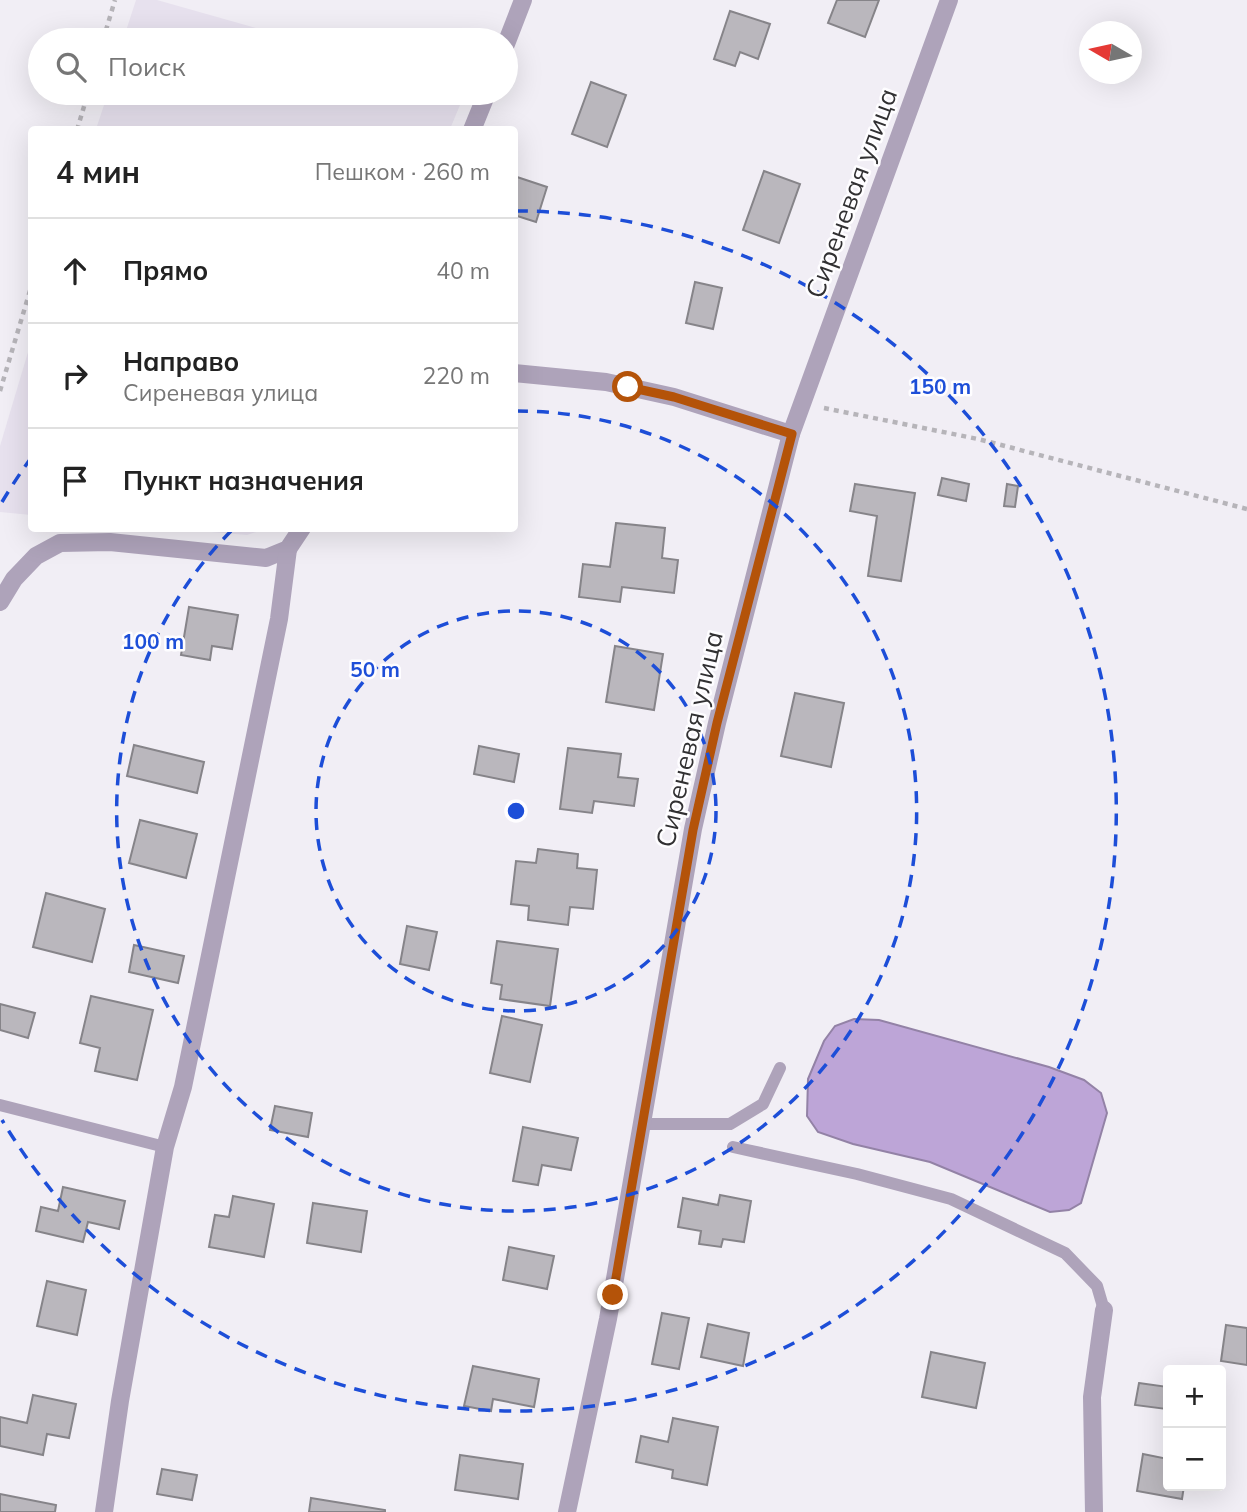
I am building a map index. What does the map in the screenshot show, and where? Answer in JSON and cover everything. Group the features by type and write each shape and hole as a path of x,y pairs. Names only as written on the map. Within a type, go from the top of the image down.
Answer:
{"street":[{"path":"512,28 523,0"},
{"name":"Сиреневая улица","path":"567,1512 608,1319 693,830 717,723 792,434 949,0"},
{"path":"474,126 481,105"},
{"path":"518,373 606,382 647,391 792,434"},
{"path":"104,1512 120,1401 165,1147 183,1087 279,619 288,549 299,532"},
{"path":"0,602 14,579 36,556 60,543 110,542 266,558 288,549"},
{"path":"1094,1512 1093,1397 1104,1310"}],"lane":[{"path":"642,1124 730,1124 763,1104 780,1069"},
{"path":"0,1105 165,1147"},
{"path":"733,1147 857,1174 951,1199 1065,1253 1097,1286 1104,1310"}],"path":[{"path":"107,28 115,0"},
{"path":"78,126 84,105"},
{"path":"0,391 28,297"},
{"path":"802,404 978,439 1247,509"}],"shaded area":[{"path":"136,0 157,0 256,28 127,28"},
{"path":"104,105 460,105 451,126 97,126"},
{"path":"28,352 28,515 0,512 0,446"},
{"path":"212,532 256,532 247,535"},
{"path":"854,1019 879,1020 1049,1067 1084,1080 1101,1093 1107,1113 1081,1203 1069,1210 1050,1212 930,1162 853,1144 818,1132 807,1116 808,1079 824,1041 835,1026"}],"building":[{"path":"837,0 879,0 865,37 828,23"},
{"path":"730,11 770,24 758,59 740,52 735,66 714,59"},
{"path":"591,82 626,95 607,147 572,134"},
{"path":"764,171 800,184 779,243 743,230"},
{"path":"518,177 547,187 536,222 518,216"},
{"path":"695,282 722,288 713,329 686,323"},
{"path":"942,478 969,484 966,501 938,495"},
{"path":"855,484 915,493 901,581 868,576 877,516 850,511"},
{"path":"1007,484 1018,486 1015,507 1004,506"},
{"path":"616,523 665,528 662,558 678,560 674,593 622,587 620,602 579,597 583,564 610,567"},
{"path":"189,607 238,615 232,649 212,646 210,660 181,655"},
{"path":"615,646 663,654 654,710 606,702"},
{"path":"795,693 844,703 831,767 781,756"},
{"path":"134,745 204,762 197,793 127,776"},
{"path":"479,746 519,754 514,782 474,774"},
{"path":"568,748 621,754 618,777 638,779 634,806 594,801 592,813 560,809"},
{"path":"140,820 197,834 186,878 129,863"},
{"path":"538,849 578,854 577,868 597,870 593,909 570,907 568,925 528,920 529,906 511,904 516,861 536,863"},
{"path":"46,893 105,909 92,962 33,947"},
{"path":"407,926 437,932 429,970 400,964"},
{"path":"497,941 558,949 550,1006 500,999 502,985 491,983"},
{"path":"134,945 184,956 178,983 129,972"},
{"path":"91,996 153,1010 137,1080 95,1071 100,1048 80,1043"},
{"path":"0,1004 35,1013 28,1038 0,1030"},
{"path":"502,1016 542,1025 530,1082 490,1073"},
{"path":"275,1106 312,1113 308,1137 270,1130"},
{"path":"523,1127 578,1138 571,1170 542,1165 538,1185 513,1181"},
{"path":"63,1187 125,1201 119,1229 88,1222 83,1242 36,1231 41,1207 58,1211"},
{"path":"720,1195 751,1201 744,1242 723,1239 721,1247 699,1244 701,1231 678,1227 683,1198 718,1205"},
{"path":"233,1196 274,1204 264,1257 209,1247 215,1215 229,1217"},
{"path":"313,1203 367,1211 361,1252 307,1243"},
{"path":"509,1247 554,1256 547,1289 503,1280"},
{"path":"47,1281 86,1290 77,1335 37,1326"},
{"path":"662,1313 689,1318 679,1369 652,1364"},
{"path":"708,1324 749,1333 743,1366 701,1357"},
{"path":"1226,1325 1247,1328 1247,1365 1221,1361"},
{"path":"931,1352 985,1363 976,1408 922,1397"},
{"path":"473,1366 539,1379 534,1407 493,1399 491,1411 464,1406"},
{"path":"1139,1383 1163,1386 1163,1409 1135,1405"},
{"path":"33,1395 76,1404 69,1438 47,1434 43,1455 0,1446 0,1417 27,1423"},
{"path":"673,1418 718,1427 707,1485 672,1478 673,1470 636,1462 641,1436 668,1442"},
{"path":"1143,1454 1163,1458 1163,1491 1183,1491 1182,1499 1137,1491"},
{"path":"460,1455 523,1464 518,1499 455,1490"},
{"path":"162,1469 197,1475 192,1500 157,1494"},
{"path":"0,1494 56,1505 55,1512 0,1512"},
{"path":"311,1498 385,1510 385,1512 309,1512"}],"route":[{"path":"613,1295 693,830 717,723 792,434 674,397 628,387"}]}
